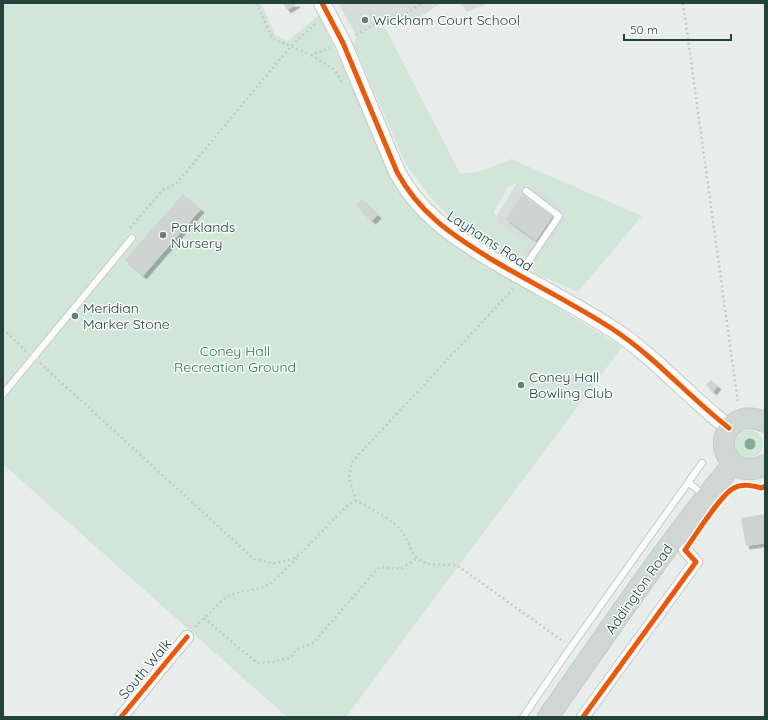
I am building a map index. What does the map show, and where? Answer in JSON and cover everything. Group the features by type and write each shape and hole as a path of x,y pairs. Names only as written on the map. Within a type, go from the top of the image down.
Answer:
{"main road":[{"path":"765,422 758,418 750,417 742,419 734,423 729,428 724,439 724,448 727,456 733,464 740,468 749,470 758,469 765,466"},
{"name":"Addington Road","path":"548,717 679,545 706,496 733,464"}],"street":[{"name":"Layhams Road","path":"325,9 343,43 392,161 409,192 424,210 446,229 516,282 560,298 615,331 652,360 729,428"},
{"path":"583,717 696,562 679,545"},
{"name":"South Walk","path":"121,717 187,637"}],"lane":[{"path":"516,282 559,216 526,191"},
{"path":"3,394 132,238"},
{"path":"523,717 702,463"},
{"path":"689,483 706,496"}],"path":[{"path":"256,3 273,39 311,56 343,43 373,25 398,18 423,3"},
{"path":"683,3 738,406"},
{"path":"132,238 130,228 163,190 176,184 291,46 318,21 325,9"},
{"path":"516,282 352,462 349,478 356,501 372,508 401,530 417,558 433,566 448,564 458,566 571,647"},
{"path":"3,329 254,559 274,563 287,561 298,556"},
{"path":"187,637 226,597 242,591 258,589 272,583 348,505 356,501"},
{"path":"204,618 257,663 273,662 290,658 297,649 313,643 378,567 402,569 417,558"}],"shaded area":[{"name":"Wickham Court School","path":"338,3 441,3 414,21 383,19 356,35"},
{"name":"Wickham Court School","path":"461,3 489,3 467,12"},
{"path":"524,171 594,213 556,276 486,234"}],"green space":[{"name":"Coney Hall Recreation Ground","path":"3,3 261,3 275,35 288,41 319,15 410,207 447,239 622,347 346,717 287,717 3,464"},
{"path":"373,25 386,29 460,174 481,171 511,159 642,216 578,292 534,273 532,266 565,221 565,212 549,199 535,190 515,183 507,188 494,212 499,223 529,244 516,261 456,224 429,195 406,165 354,45 356,35"},
{"path":"749,430 759,434 763,444 759,454 749,458 739,454 735,444 739,434"}],"building":[{"path":"283,3 296,3 297,4 287,10"},
{"name":"Parklands Nursery","path":"183,194 201,209 143,276 125,260"},
{"path":"522,195 553,216 536,241 506,219"},
{"path":"362,199 378,215 372,221 356,205"},
{"path":"711,380 718,386 713,392 706,385"},
{"path":"765,514 765,543 746,546 741,518"}],"cycle path":[{"path":"322,3 343,43 397,172 415,200 438,222 463,241 506,268 584,311 614,330 644,353 729,428"},
{"path":"583,717 696,562 685,550 722,498 737,486 748,485 762,488 765,486"},
{"path":"121,717 187,637"}],"place":[{"name":"Wickham Court School","path":"365,20"},
{"name":"Parklands Nursery","path":"163,235"},
{"name":"Meridian Marker Stone","path":"75,316"},
{"name":"Coney Hall Bowling Club","path":"521,385"}]}
